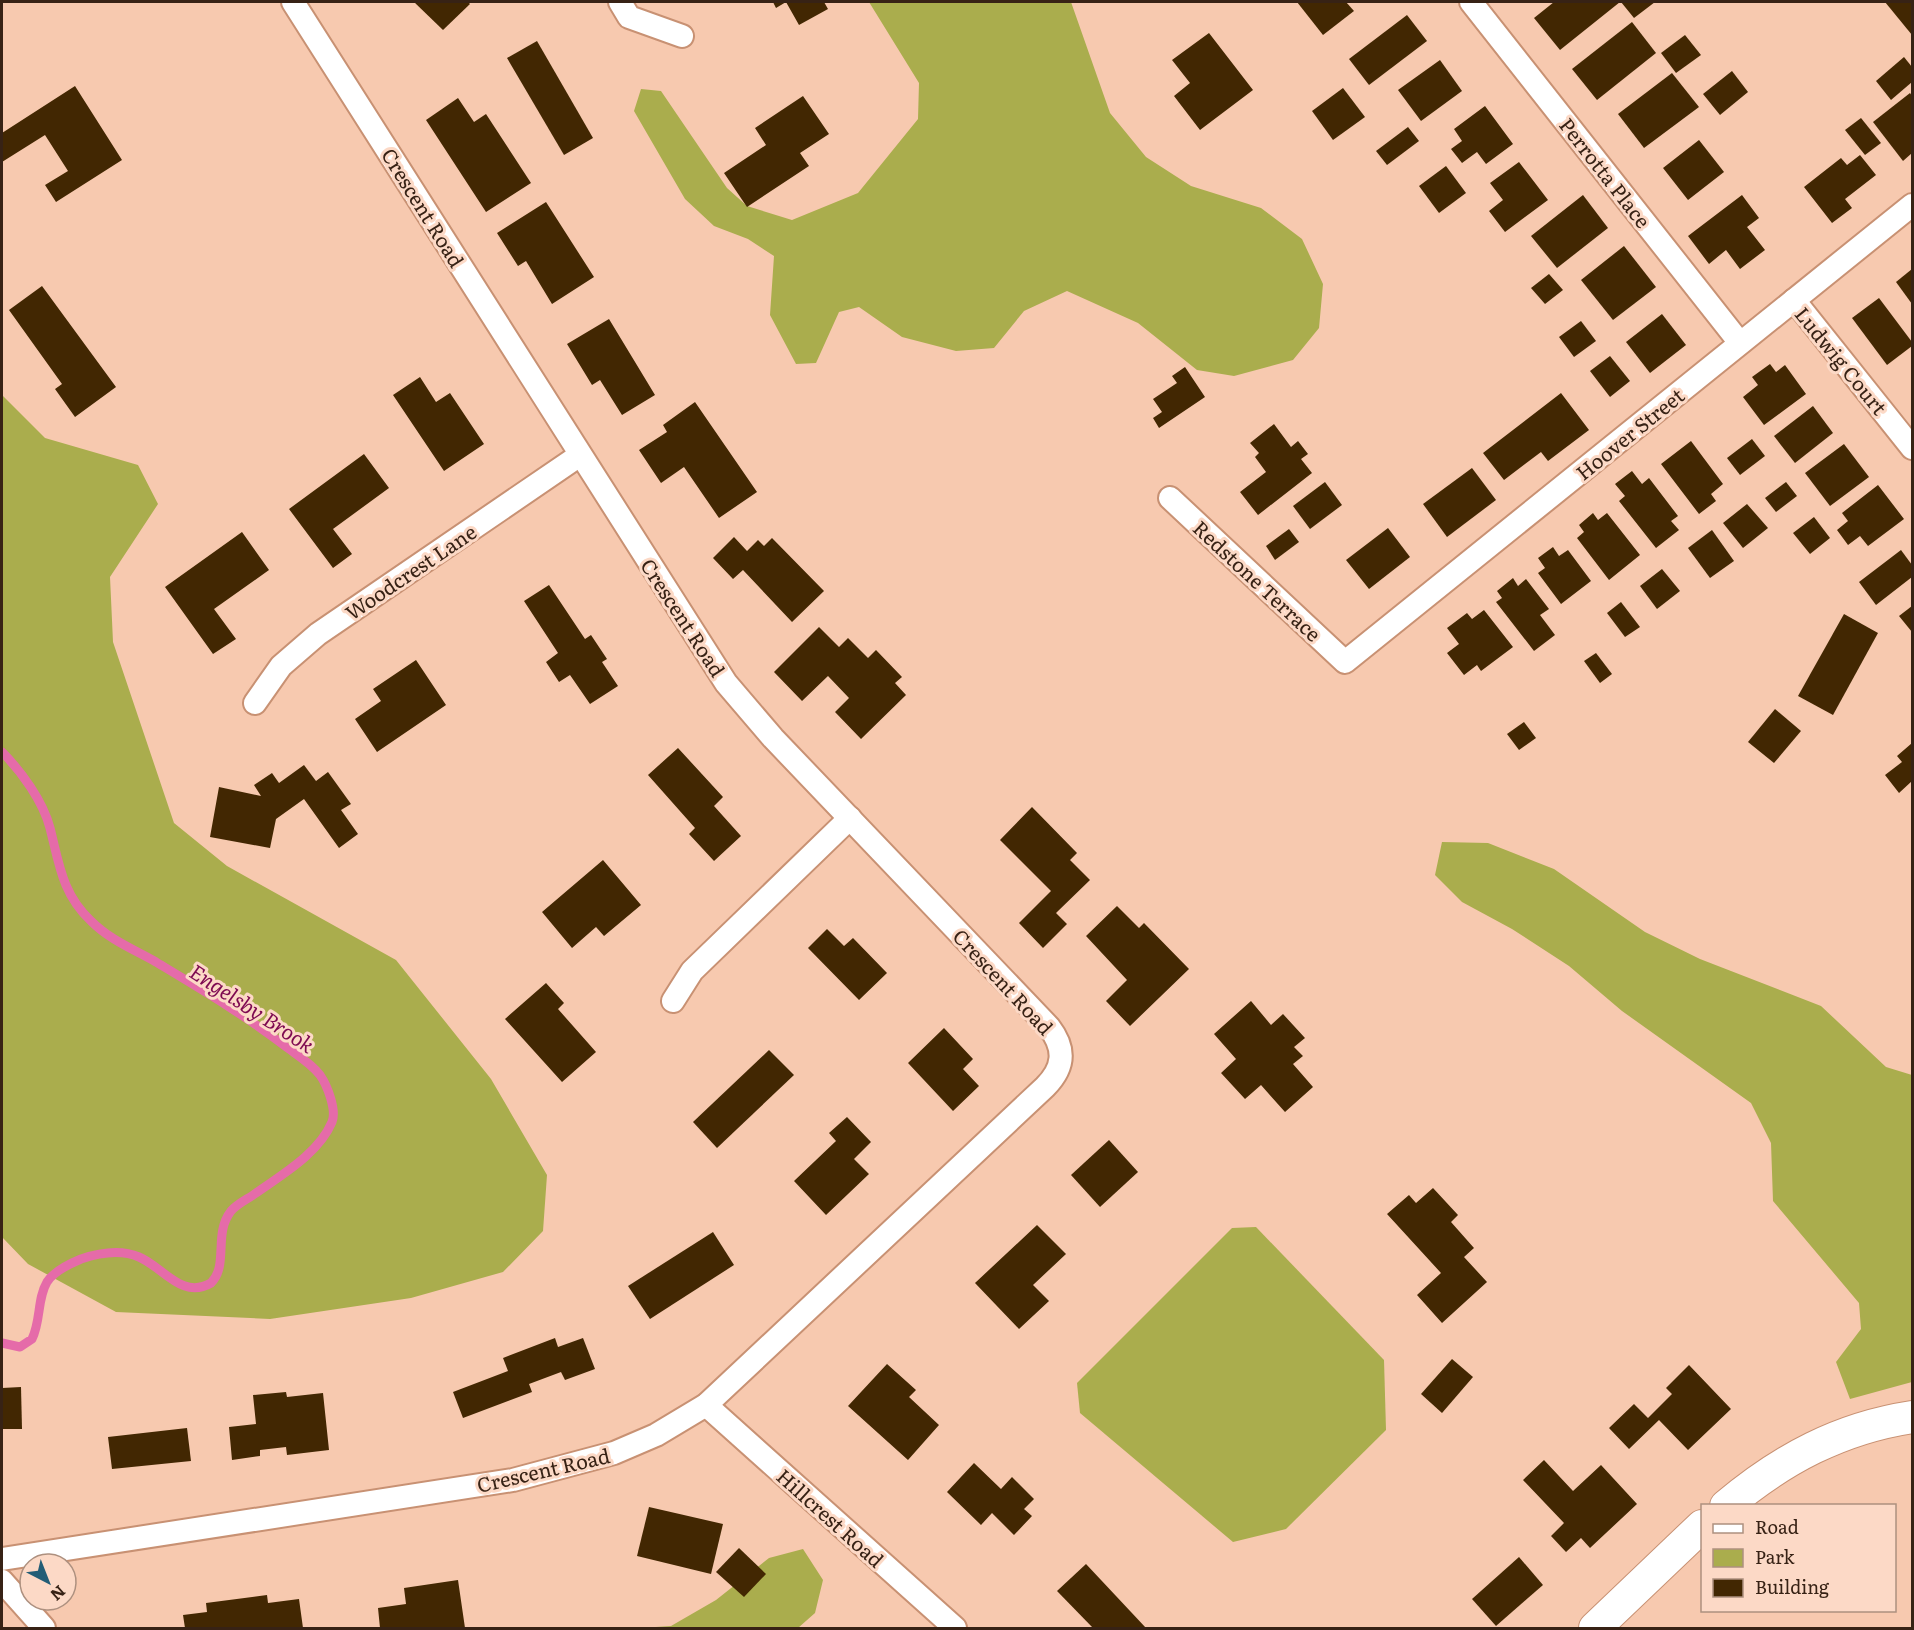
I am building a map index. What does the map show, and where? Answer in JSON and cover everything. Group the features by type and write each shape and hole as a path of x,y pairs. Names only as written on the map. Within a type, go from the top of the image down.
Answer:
{"street":[{"name":"Crescent Road","path":"2,1559 513,1479 614,1453 656,1435 706,1405 1045,1087 1061,1065 1058,1038 1049,1027 773,738 726,683 293,2"},
{"path":"620,2 629,17 682,36"},
{"name":"Perrotta Place","path":"1471,2 1740,343"},
{"name":"Hoover Street","path":"1345,662 1912,205"},
{"name":"Ludwig Court","path":"1794,300 1912,448"},
{"name":"Woodcrest Lane","path":"255,703 281,666 318,634 580,455"},
{"name":"Redstone Terrace","path":"1170,498 1345,662"},
{"path":"673,1001 692,970 850,818"},
{"name":"Hillcrest Road","path":"706,1405 955,1629"},
{"path":"1729,1504 1779,1464 1805,1450 1861,1427 1912,1417"},
{"path":"1595,1629 1701,1527"},
{"path":"2,1581 44,1629"}],"green space":[{"path":"869,2 1071,2 1110,113 1146,157 1191,186 1261,208 1302,239 1323,284 1319,328 1293,360 1234,376 1197,370 1138,323 1067,291 1024,311 994,348 956,351 902,337 859,307 839,312 816,363 796,364 770,315 774,256 748,239 714,226 685,199 634,111 641,89 661,91 727,188 747,206 792,220 858,193 918,119 919,83"},
{"path":"2,395 45,438 138,465 158,504 110,577 113,642 174,823 227,866 396,960 491,1079 547,1175 543,1231 503,1272 411,1298 270,1319 116,1312 28,1264 2,1237"},
{"path":"1442,842 1488,843 1554,869 1645,932 1700,959 1821,1006 1886,1067 1912,1075 1912,1382 1850,1399 1836,1362 1861,1329 1859,1303 1773,1201 1771,1143 1751,1103 1622,1011 1569,966 1512,929 1462,902 1435,875"},
{"path":"1256,1227 1384,1360 1386,1430 1286,1529 1233,1542 1080,1413 1077,1383 1232,1228"},
{"path":"803,1549 823,1580 815,1613 798,1628 640,1628 671,1626 716,1600 769,1558"}],"building":[{"path":"414,2 468,2 470,4 443,30"},
{"path":"773,2 786,2 776,8"},
{"path":"786,2 824,2 828,9 799,25"},
{"path":"1297,2 1346,2 1354,11 1323,35"},
{"path":"1554,2 1620,2 1560,50 1534,18"},
{"path":"1621,2 1655,2 1634,18"},
{"path":"1885,2 1912,2 1912,35"},
{"path":"1407,15 1427,41 1369,85 1349,59"},
{"path":"1632,22 1656,53 1597,100 1572,69"},
{"path":"1209,33 1253,90 1200,130 1174,96 1190,83 1172,60"},
{"path":"1685,35 1701,55 1676,73 1661,53"},
{"path":"537,41 593,138 564,155 507,58"},
{"path":"1904,57 1912,67 1912,82 1891,100 1876,81"},
{"path":"1440,60 1462,91 1421,121 1398,90"},
{"path":"1732,71 1748,92 1720,115 1703,94"},
{"path":"1672,73 1699,107 1644,148 1618,114"},
{"path":"75,86 122,160 56,202 45,185 68,171 45,135 2,162 2,133"},
{"path":"1343,88 1365,117 1333,140 1312,111"},
{"path":"1910,93 1912,96 1912,153 1903,161 1873,122"},
{"path":"803,96 829,134 800,153 809,166 747,207 724,173 766,145 755,128"},
{"path":"458,98 474,122 486,114 531,183 486,212 426,120"},
{"path":"1485,106 1513,144 1486,164 1477,152 1462,163 1451,149 1462,141 1454,129"},
{"path":"1861,118 1881,143 1865,155 1845,130"},
{"path":"1408,127 1419,141 1387,165 1376,151"},
{"path":"1699,140 1724,172 1688,200 1663,168"},
{"path":"1860,155 1876,175 1845,199 1852,208 1832,223 1804,187 1841,158 1847,165"},
{"path":"1519,162 1548,200 1505,232 1489,211 1503,200 1490,183"},
{"path":"1446,166 1466,193 1439,213 1419,186"},
{"path":"1583,195 1608,228 1557,268 1531,236"},
{"path":"1742,195 1759,218 1747,227 1765,250 1740,269 1726,250 1709,264 1688,236"},
{"path":"546,202 594,277 552,304 526,261 518,266 497,233"},
{"path":"1624,246 1656,287 1613,320 1581,280"},
{"path":"1912,269 1912,304 1896,282"},
{"path":"1549,274 1563,290 1545,304 1531,288"},
{"path":"42,286 116,387 75,417 55,389 62,384 9,310"},
{"path":"1879,298 1912,342 1912,346 1887,365 1852,318"},
{"path":"1662,314 1686,345 1650,373 1626,342"},
{"path":"609,319 655,395 622,415 600,380 592,385 567,344"},
{"path":"1581,321 1596,341 1574,357 1559,337"},
{"path":"1610,356 1630,381 1610,397 1590,371"},
{"path":"1770,364 1776,372 1785,365 1806,394 1764,425 1743,397 1758,385 1752,377"},
{"path":"1185,367 1205,397 1159,428 1153,418 1162,412 1153,399 1177,383 1172,376"},
{"path":"420,377 436,402 450,393 484,444 444,471 393,395"},
{"path":"1561,393 1589,430 1548,461 1541,452 1504,480 1483,453"},
{"path":"695,402 757,492 719,518 684,467 661,483 639,450 667,432 663,425"},
{"path":"1813,406 1833,433 1795,463 1774,436"},
{"path":"1274,424 1291,447 1298,441 1308,454 1301,459 1312,473 1258,515 1240,492 1266,472 1255,457 1259,453 1250,443"},
{"path":"1752,439 1765,456 1740,475 1727,458"},
{"path":"1691,441 1723,484 1711,494 1716,501 1699,514 1661,464"},
{"path":"1844,444 1869,477 1830,506 1805,473"},
{"path":"364,454 389,488 333,529 352,554 333,568 289,509"},
{"path":"1472,468 1496,500 1447,537 1423,504"},
{"path":"1632,471 1642,484 1649,478 1678,516 1671,521 1679,530 1656,548 1619,501 1625,496 1615,484"},
{"path":"1325,482 1342,505 1310,529 1293,506"},
{"path":"1786,482 1797,496 1776,512 1765,498"},
{"path":"1878,485 1904,519 1868,546 1860,536 1848,545 1837,530 1848,521 1842,513"},
{"path":"1747,504 1768,528 1743,548 1723,523"},
{"path":"1593,513 1598,520 1607,513 1640,555 1609,580 1577,538 1584,532 1579,525"},
{"path":"1814,517 1830,538 1810,554 1793,533"},
{"path":"1388,528 1410,557 1369,589 1346,560"},
{"path":"1289,529 1299,542 1275,560 1266,546"},
{"path":"1712,530 1734,561 1710,578 1688,548"},
{"path":"242,532 269,570 214,609 236,639 213,654 165,587"},
{"path":"734,537 747,551 758,540 764,546 772,538 824,591 792,622 743,570 733,579 713,558"},
{"path":"1553,547 1559,556 1568,550 1591,581 1561,604 1538,573 1545,568 1538,558"},
{"path":"1901,550 1912,565 1912,577 1876,605 1859,582"},
{"path":"1662,569 1680,591 1657,609 1640,586"},
{"path":"1513,578 1518,586 1526,579 1549,609 1540,615 1555,635 1534,651 1496,602 1502,598 1497,591"},
{"path":"549,585 585,639 591,635 607,659 602,662 618,686 590,704 570,675 559,682 546,662 558,653 524,601"},
{"path":"1621,602 1640,627 1625,637 1607,613"},
{"path":"1912,606 1912,632 1899,616"},
{"path":"1484,610 1513,647 1481,671 1477,665 1464,675 1447,653 1459,644 1447,628 1467,613 1472,619"},
{"path":"1844,614 1878,633 1833,715 1798,696"},
{"path":"819,627 839,647 848,638 868,658 876,650 902,677 895,683 906,695 861,739 835,712 849,698 828,676 802,701 774,672"},
{"path":"1596,653 1612,674 1600,683 1584,661"},
{"path":"416,660 446,705 377,752 355,719 381,701 373,689"},
{"path":"1775,709 1801,731 1774,763 1748,742"},
{"path":"1524,722 1536,738 1519,750 1507,734"},
{"path":"1912,743 1912,781 1899,793 1885,775 1902,762 1897,756"},
{"path":"678,748 723,797 714,806 741,836 714,861 689,834 695,828 648,775"},
{"path":"304,765 316,781 328,772 351,804 341,810 358,834 339,848 304,799 276,819 270,848 210,837 219,787 261,796 254,785 272,773 279,783"},
{"path":"1032,807 1077,853 1070,860 1090,880 1056,913 1067,924 1043,948 1019,923 1051,891 1000,840"},
{"path":"603,860 641,905 604,936 596,927 572,948 542,912"},
{"path":"1117,906 1139,928 1144,923 1189,969 1130,1026 1106,1001 1127,980 1086,936"},
{"path":"827,929 844,946 853,938 887,973 859,1000 808,948"},
{"path":"546,983 564,1003 558,1009 596,1052 562,1082 505,1019"},
{"path":"1251,1001 1271,1025 1283,1014 1305,1038 1294,1047 1303,1056 1293,1064 1313,1087 1285,1112 1261,1085 1245,1099 1221,1073 1236,1059 1214,1034"},
{"path":"944,1028 973,1059 963,1069 979,1086 953,1111 908,1063"},
{"path":"769,1050 794,1075 717,1148 693,1122"},
{"path":"847,1117 871,1142 854,1159 869,1174 826,1215 794,1181 836,1141 829,1133"},
{"path":"1109,1140 1138,1172 1100,1207 1071,1175"},
{"path":"1433,1188 1458,1215 1451,1222 1474,1248 1464,1257 1487,1282 1442,1323 1417,1295 1441,1273 1387,1214 1409,1195 1416,1203"},
{"path":"1037,1225 1066,1254 1033,1285 1049,1301 1019,1329 975,1283"},
{"path":"713,1232 734,1265 650,1319 628,1286"},
{"path":"555,1338 558,1347 583,1338 595,1369 565,1380 561,1372 529,1384 532,1392 463,1418 453,1392 508,1371 503,1358"},
{"path":"1452,1359 1473,1377 1442,1413 1421,1394"},
{"path":"887,1364 916,1390 909,1397 939,1425 908,1460 848,1406"},
{"path":"1689,1365 1731,1409 1688,1450 1659,1420 1629,1449 1609,1428 1634,1404 1648,1418 1672,1394 1666,1388"},
{"path":"21,1387 22,1429 2,1429 2,1388"},
{"path":"286,1392 287,1397 323,1393 329,1450 287,1455 286,1447 260,1450 260,1456 232,1460 229,1427 256,1424 253,1395"},
{"path":"187,1428 191,1461 112,1469 108,1437"},
{"path":"1544,1460 1573,1491 1601,1465 1637,1504 1590,1548 1581,1538 1566,1552 1551,1536 1564,1523 1523,1480"},
{"path":"974,1463 1001,1489 1012,1477 1034,1499 1024,1509 1032,1516 1014,1535 992,1513 981,1525 947,1492"},
{"path":"649,1507 723,1524 711,1574 637,1556"},
{"path":"739,1548 766,1574 744,1597 716,1572"},
{"path":"1519,1557 1543,1585 1496,1626 1472,1599"},
{"path":"1086,1564 1146,1628 1093,1628 1057,1591"},
{"path":"458,1580 465,1628 380,1628 378,1608 406,1604 404,1588"},
{"path":"267,1595 268,1603 299,1599 303,1628 185,1628 183,1615 207,1612 206,1603"}],"waterway":[{"name":"Engelsby Brook","path":"2,752 24,777 42,807 63,878 81,911 106,934 222,1002 308,1063 323,1079 333,1111 332,1122 326,1133 309,1153 231,1211 223,1229 219,1267 211,1283 191,1288 182,1285 139,1257 124,1253 88,1257 62,1268 47,1282 32,1339 20,1347 2,1343"}]}
